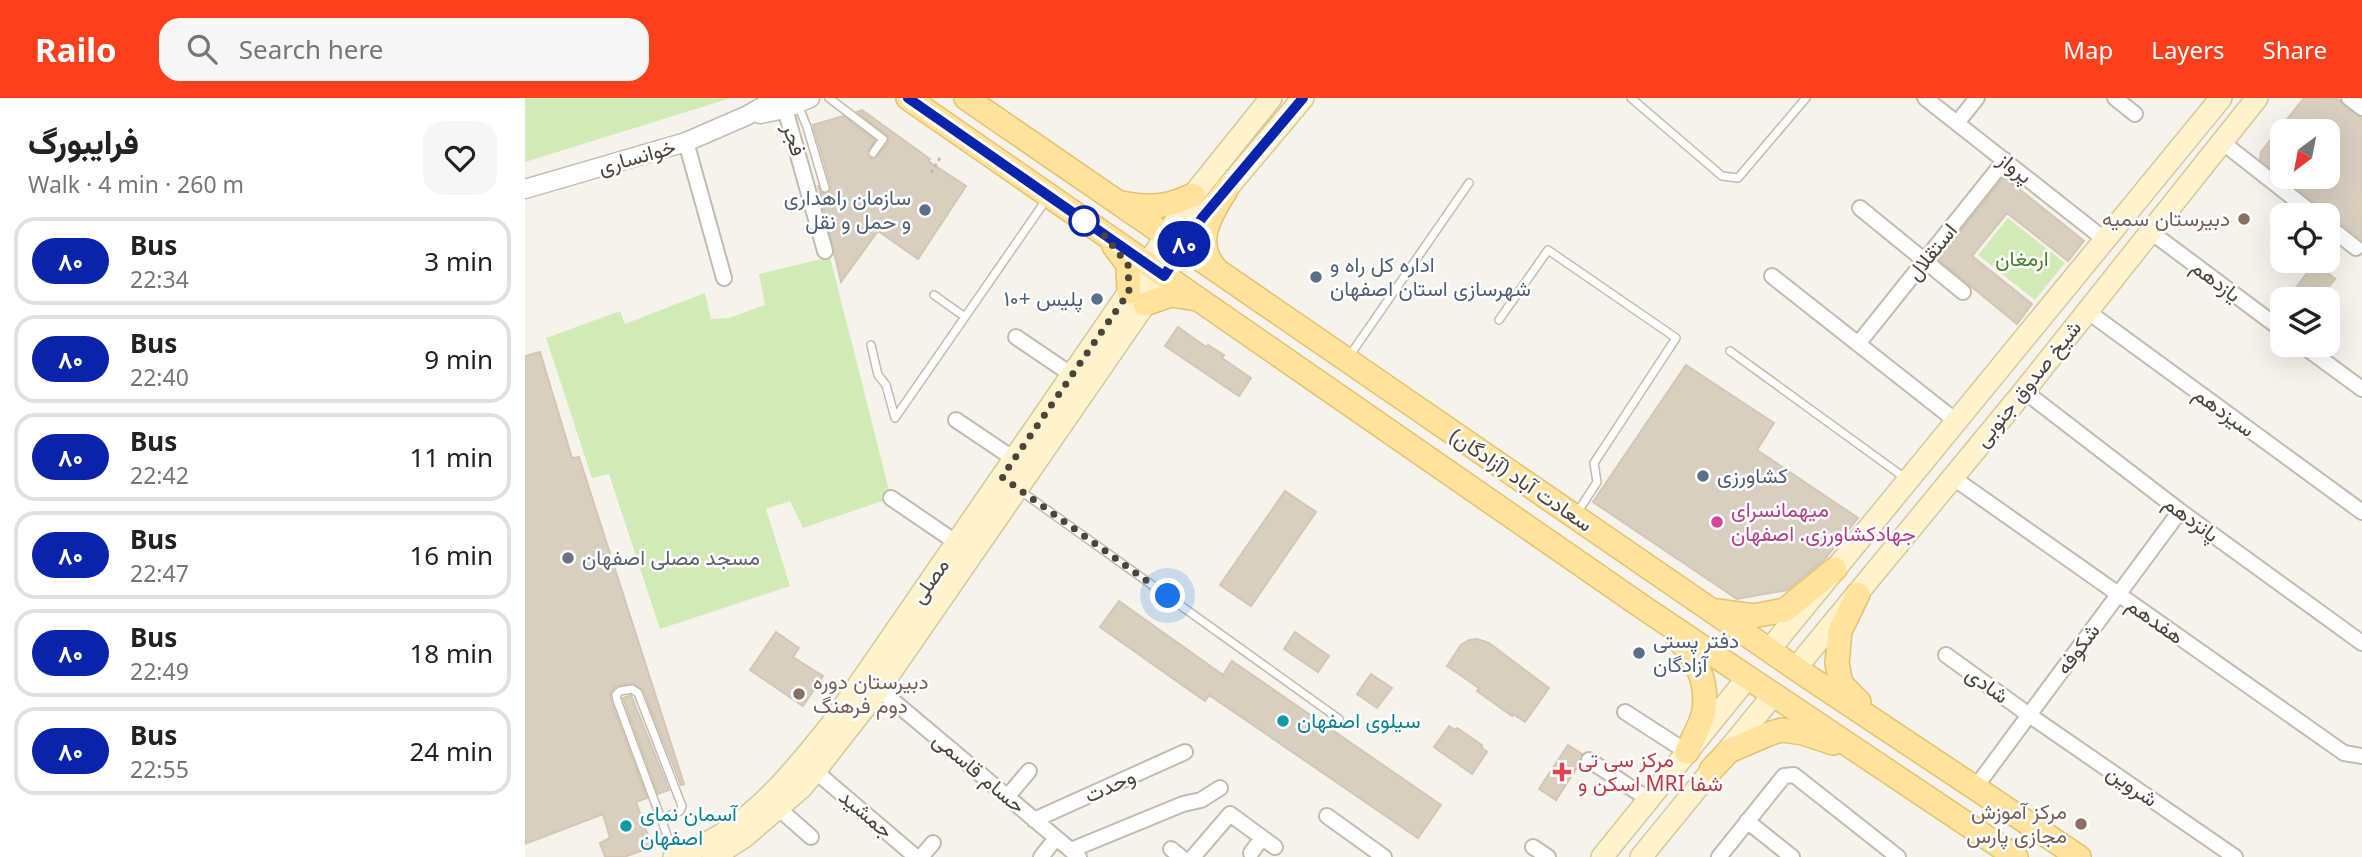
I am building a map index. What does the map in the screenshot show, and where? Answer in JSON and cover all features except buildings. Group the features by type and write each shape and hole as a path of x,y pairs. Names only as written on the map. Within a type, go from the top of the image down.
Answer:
{"main road":[{"name":"سعادت آباد (آزادگان)","path":"908,98 1644,608 2016,857"},
{"path":"1174,242 1193,195 1271,98"},
{"path":"1174,242 1202,218 1303,98"},
{"name":"شیخ صدوق جنوبی","path":"1769,650 2221,98"},
{"name":"شیخ صدوق جنوبی","path":"1795,668 2024,391 2257,98"},
{"name":"سعادت آباد (آزادگان)","path":"975,100 1220,274 1795,668 2079,857"},
{"path":"1220,274 1209,262 1204,250 1205,230 1210,215 1226,190"},
{"path":"1115,202 1150,207 1176,203 1193,195"},
{"path":"1105,236 1128,265 1137,298 1171,295 1199,300"},
{"name":"مصلی","path":"674,857 706,844 735,825 787,779 831,725 957,543 1011,475 1174,242"},
{"name":"مصلی","path":"713,857 744,837 815,771 879,690 1072,375 1137,298"},
{"path":"1713,611 1752,616 1785,610 1835,569"},
{"path":"1857,594 1840,631 1837,663 1839,673 1842,684 1884,726"},
{"path":"1644,608 1680,640 1697,662 1704,687 1704,712 1687,752"},
{"path":"1602,857 1769,650"},
{"path":"1624,830 1645,853 1795,668"},
{"path":"1711,771 1729,751 1782,730 1818,736 1872,759"}],"street":[{"name":"پرواز","path":"1926,98 2104,239"},
{"path":"1957,123 1977,98"},
{"path":"2115,98 2135,114"},
{"path":"2349,98 2362,108"},
{"name":"خوانساری","path":"525,189 686,142 746,116 793,102"},
{"name":"فجر","path":"793,102 825,251"},
{"path":"686,142 725,278"},
{"path":"2222,142 2300,203"},
{"name":"استقلال","path":"1858,344 2005,160"},
{"path":"1860,208 1963,292"},
{"name":"یازدهم","path":"2151,232 2270,321"},
{"path":"2340,235 2356,248"},
{"path":"1772,276 1956,421"},
{"name":"سیزدهم","path":"2087,311 2362,512"},
{"path":"1016,337 1072,375"},
{"path":"2318,357 2362,389"},
{"name":"پانزدهم","path":"2024,391 2180,511 2362,643"},
{"path":"956,421 1011,475"},
{"name":"هفدهم","path":"1952,477 2344,753 2362,756"},
{"path":"891,498 957,543"},
{"name":"شکوفه","path":"1975,788 2180,511"},
{"name":"شادی","path":"1946,655 2029,715"},
{"name":"حسام قاسمی","path":"879,690 1075,854"},
{"path":"1625,712 1687,752"},
{"name":"شروین","path":"2029,715 2235,857"},
{"name":"وحدت","path":"1034,820 1185,752"},
{"path":"1589,760 1649,799"},
{"name":"جمشید","path":"815,771 919,857"},
{"path":"1007,797 1029,771"},
{"path":"1719,857 1784,776 1794,775 1898,857"},
{"path":"1075,854 1183,804 1201,800 1220,788"},
{"path":"778,808 811,838"},
{"path":"1193,857 1230,814 1275,847"},
{"path":"1327,816 1384,857"},
{"path":"1747,821 1792,857"},
{"path":"1041,857 1056,838"},
{"path":"1251,853 1262,838"},
{"path":"919,857 933,843"},
{"path":"1534,847 1548,857"}],"lane":[{"path":"829,98 883,138 873,153"},
{"path":"1630,98 1722,176 1738,178 1806,98"},
{"path":"793,102 807,127 825,188"},
{"path":"1346,360 1469,183"},
{"path":"871,345 878,375 887,384 895,418 1049,196"},
{"path":"1499,320 1548,250 1676,338 1594,463 1597,482 1575,517"},
{"path":"934,295 965,317"},
{"path":"1730,351 1908,480"},
{"path":"1011,475 1339,719"},
{"path":"661,819 680,811 682,806 640,697 632,689 620,691 616,695 617,700 674,857"}],"path":[{"path":"932,173 940,158"}],"green space":[{"path":"525,98 731,98 525,162"},
{"name":"ارمغان","path":"2008,218 2065,263 2035,300 1978,255"},
{"path":"830,257 891,498 803,528 790,501 766,509 790,586 660,629 609,474 592,478 546,338 620,311 625,324 705,293 711,319 729,318 765,305 759,274"}],"bus line":[{"name":"۸۰","path":"908,98 1164,276 1202,218 1303,98"}],"place":[{"name":"سازمان راهداری و حمل و نقل","path":"925,210"},
{"name":"دبیرستان سمیه","path":"2244,219"},
{"name":"اداره کل راه و شهرسازی استان اصفهان","path":"1316,277"},
{"name":"پلیس +۱۰","path":"1097,299"},
{"name":"کشاورزی","path":"1703,476"},
{"name":"میهمانسرای جهادکشاورزی. اصفهان","path":"1717,522"},
{"name":"مسجد مصلی اصفهان","path":"568,558"},
{"name":"دفتر پستی آزادگان","path":"1639,653"},
{"name":"دبیرستان دوره دوم فرهنگ","path":"799,694"},
{"name":"سیلوی اصفهان","path":"1283,721"},
{"name":"مرکز سی تی اسکن و MRI شفا","path":"1562,772"},
{"name":"مرکز آموزش مجازی پارس","path":"2081,824"},
{"name":"آسمان نمای اصفهان","path":"626,826"}],"route":[{"path":"1084,221 1105,236 1128,265 1129,292 1002,477 1168,596"}]}
